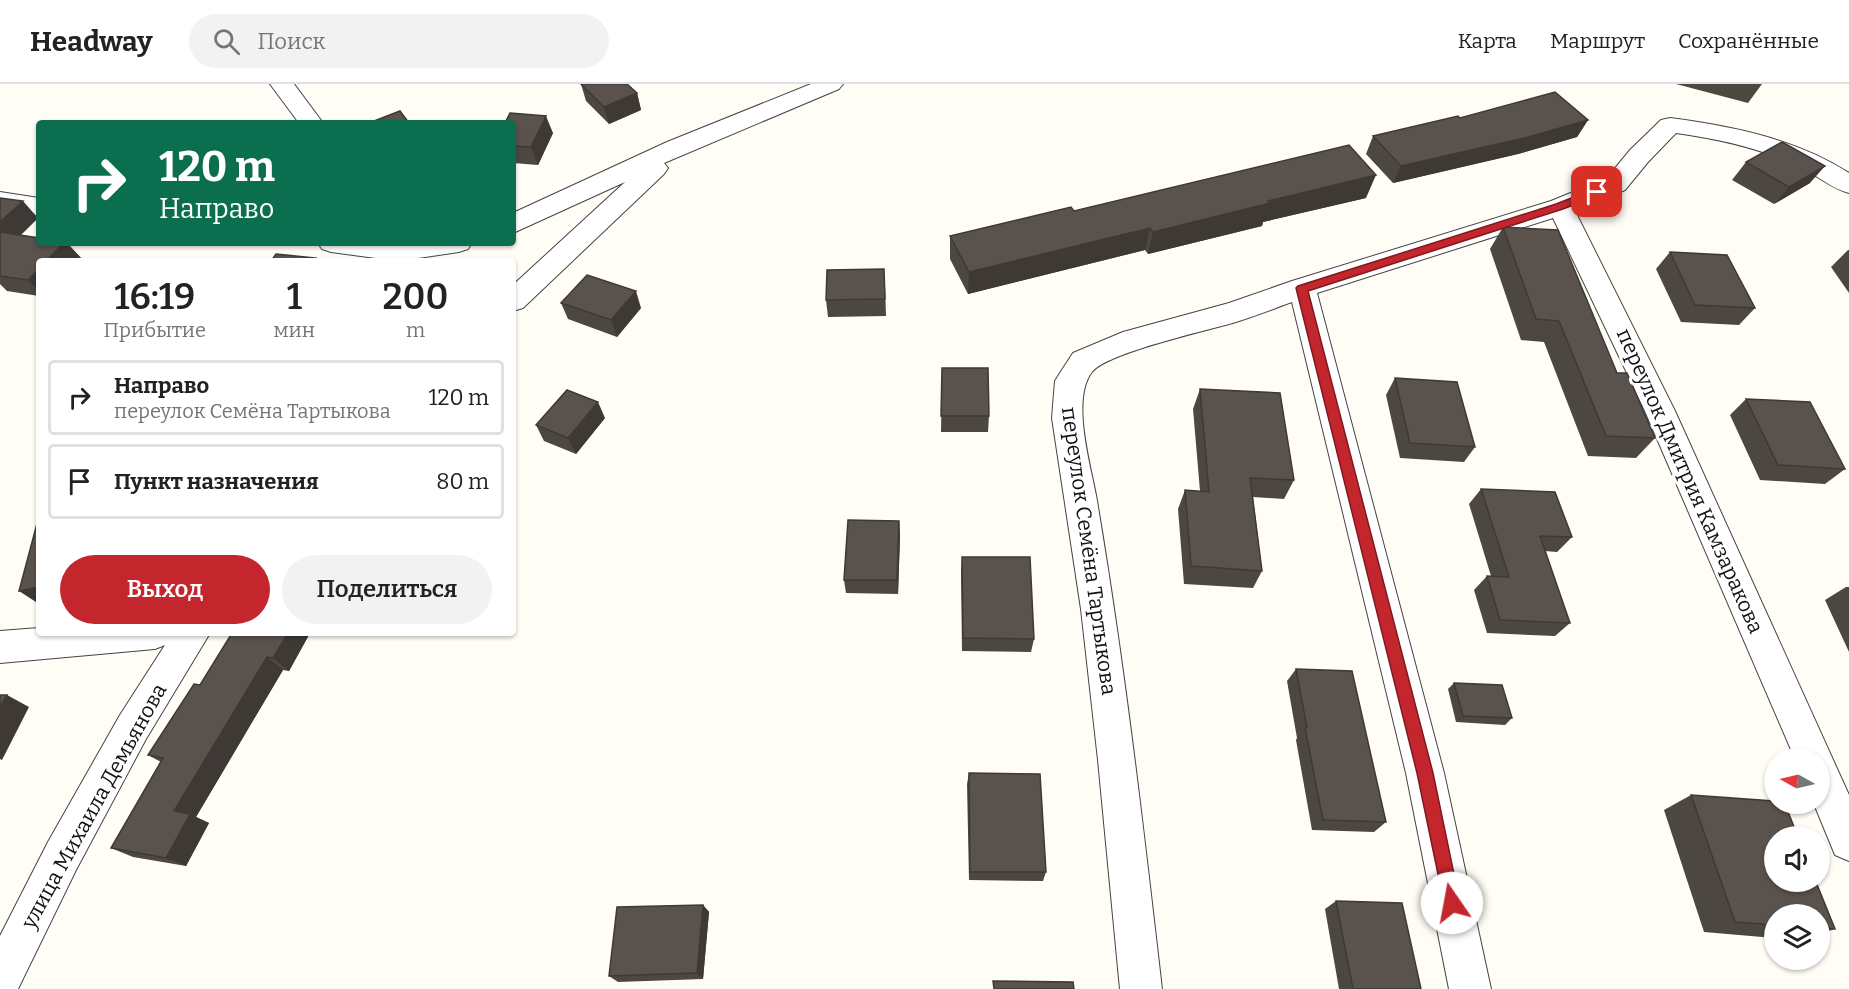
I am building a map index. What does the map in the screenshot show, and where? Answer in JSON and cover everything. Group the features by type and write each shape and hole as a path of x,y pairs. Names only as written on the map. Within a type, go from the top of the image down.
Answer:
{"street":[{"path":"282,84 309,120"},
{"path":"516,223 676,148 831,84"},
{"name":"переулок Семёна Тартыкова","path":"1141,989 1101,632 1067,418 1070,381 1083,361 1133,339 1235,312 1302,288 1560,207 1616,184 1639,156 1670,125 1755,141 1825,167 1849,185"},
{"path":"516,298 676,148"},
{"path":"0,201 36,207"},
{"name":"переулок Дмитрия Камзаракова","path":"1560,207 1607,298 1670,430 1809,748"},
{"path":"368,246 393,248 419,246"},
{"path":"1302,288 1425,773 1470,989"},
{"path":"0,647 122,636"},
{"name":"улица Михаила Демьянова","path":"0,981 62,856 133,727 190,636"},
{"path":"1830,796 1849,841"}],"building":[{"path":"581,84 627,84 637,93 604,107"},
{"path":"1555,92 1588,120 1528,137 1401,166 1373,136 1458,116 1460,118"},
{"path":"400,111 407,120 377,120"},
{"path":"510,113 546,116 531,147 516,146 516,120 506,120"},
{"path":"1782,142 1825,166 1789,187 1746,162"},
{"path":"1349,145 1376,175 1153,232 1150,228 969,272 950,236 1071,207 1074,211"},
{"path":"0,198 23,201 0,222"},
{"path":"1503,227 1558,230 1617,373 1627,373 1655,438 1606,436 1559,321 1536,319"},
{"path":"0,232 36,238 36,246 61,246 49,258 36,258 36,272 28,280 0,276"},
{"path":"1670,252 1727,255 1755,308 1695,305"},
{"path":"276,254 316,258 273,258"},
{"path":"884,269 885,299 826,300 827,270"},
{"path":"587,275 636,291 611,320 561,303"},
{"path":"942,368 988,368 989,416 941,416"},
{"path":"1395,378 1457,382 1475,447 1410,443"},
{"path":"1200,389 1280,393 1294,480 1250,478 1262,571 1191,566 1185,490 1209,492"},
{"path":"567,390 598,402 568,438 536,425"},
{"path":"1746,399 1810,402 1845,469 1778,465"},
{"path":"1481,489 1555,492 1572,537 1540,536 1570,623 1500,620 1487,576 1509,577"},
{"path":"848,520 899,521 897,580 844,580"},
{"path":"36,527 36,588 19,591"},
{"path":"962,557 1030,557 1034,639 963,638"},
{"path":"230,636 286,636 273,658 267,657 174,811 190,814 166,858 111,848 163,758 148,755 194,684 200,685"},
{"path":"1296,669 1352,671 1386,822 1323,820"},
{"path":"1454,683 1502,685 1512,718 1463,716"},
{"path":"0,695 7,695 0,707"},
{"path":"969,773 1040,774 1046,872 970,872"},
{"path":"1691,795 1764,800 1764,814 1789,814 1794,826 1764,826 1764,892 1820,892 1825,904 1764,904 1764,924 1735,922"},
{"path":"1336,901 1402,903 1421,989 1353,989"},
{"path":"703,905 697,973 609,976 617,907"},
{"path":"1830,917 1835,929 1830,929"},
{"path":"993,981 1073,982 1074,989 994,989"}],"route":[{"path":"1452,903 1425,773 1302,288 1560,207 1597,192"}]}
